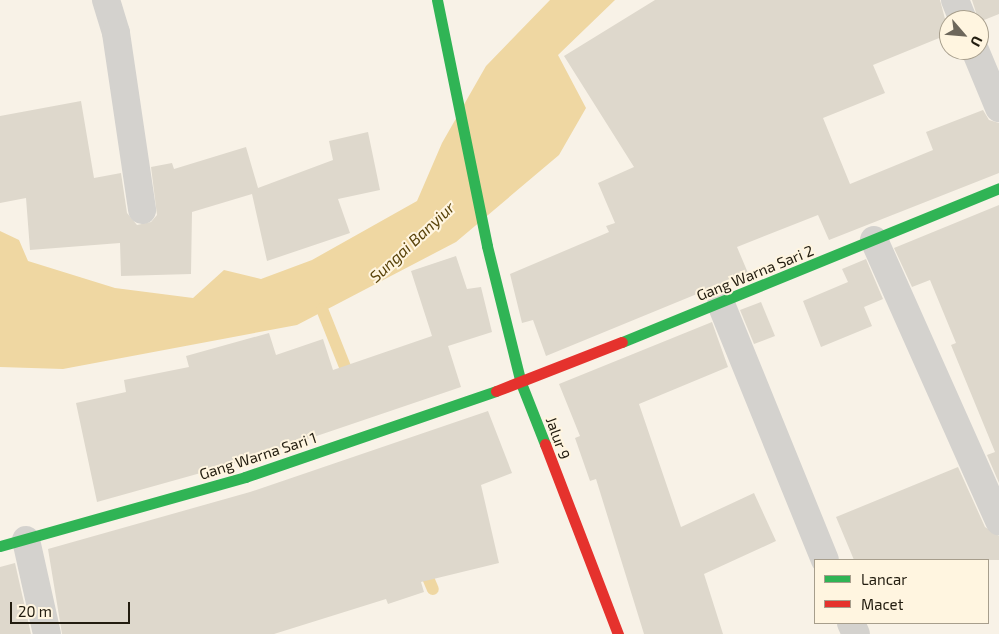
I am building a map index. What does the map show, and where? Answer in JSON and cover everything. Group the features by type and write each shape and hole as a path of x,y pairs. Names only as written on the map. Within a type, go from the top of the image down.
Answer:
{"street":[{"path":"106,0 116,33 142,210"},
{"name":"Jalur 9","path":"437,0 460,98 487,246 522,383 618,634"},
{"path":"979,60 999,108"},
{"name":"Gang Warna Sari 2","path":"522,383 721,304 999,188"},
{"path":"874,240 999,522"},
{"path":"721,304 825,559"},
{"name":"Gang Warna Sari 1","path":"0,546 246,478 522,383"},
{"path":"26,540 47,634"}],"water":[{"name":"Sungai Banyiur","path":"550,0 615,0 558,55 586,108 559,155 456,242 297,325 63,369 0,367 0,231 19,240 28,261 115,288 193,298 224,270 261,279 312,260 417,201 442,143 486,66"}],"building":[{"path":"655,0 940,0 943,10 939,10 939,38 873,65 885,93 823,118 850,184 933,150 926,132 983,110 989,120 999,123 999,173 829,240 818,215 737,247 748,273 546,356 533,320 522,323 510,274 609,232 606,226 615,223 598,183 634,167 564,56"},
{"path":"972,0 999,0 999,14 989,18 989,10 975,10"},
{"path":"81,101 94,178 121,173 127,213 137,225 151,222 157,215 151,167 172,163 174,169 246,147 258,188 333,160 329,141 368,132 380,190 338,199 350,233 267,261 252,194 192,212 191,274 121,276 120,243 30,250 26,198 0,203 0,116"},
{"path":"999,205 999,483 987,455 995,452 951,345 956,343 930,280 912,287 894,248"},
{"path":"456,256 467,289 481,287 492,332 448,346 461,387 240,462 97,502 76,403 126,392 124,380 189,367 186,356 269,333 276,355 323,339 333,370 432,336 411,271"},
{"path":"866,259 883,299 864,307 872,326 821,347 803,301 848,282 842,269"},
{"path":"761,302 775,336 754,344 740,310"},
{"path":"712,322 728,367 639,404 681,527 754,493 776,541 704,574 723,634 644,634 596,479 590,481 575,438 580,436 559,384"},
{"path":"488,411 512,473 481,485 499,563 421,582 424,592 388,604 386,599 274,634 62,634 48,549 250,492"},
{"path":"958,467 985,527 999,536 999,560 854,559 836,517"},
{"path":"15,563 31,634 0,634 0,567"}],"waterway":[{"path":"322,309 351,382"},
{"path":"423,566 433,589"}],"traffic: fast":[{"path":"437,0 487,246 521,383 545,444"},
{"path":"622,342 999,188"},
{"path":"0,546 245,477 496,391"}],"traffic: jam":[{"path":"496,391 622,342"},
{"path":"545,444 618,634"}]}
